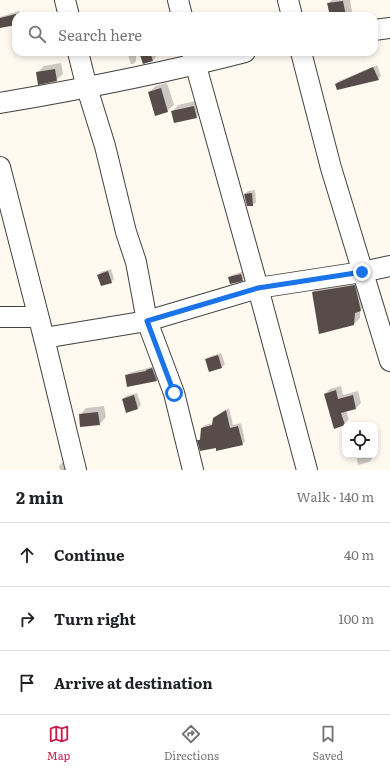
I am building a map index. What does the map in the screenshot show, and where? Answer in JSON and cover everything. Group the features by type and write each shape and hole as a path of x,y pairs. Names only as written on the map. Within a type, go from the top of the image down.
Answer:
{"street":[{"path":"65,0 68,12"},
{"path":"178,0 181,12"},
{"path":"288,0 291,12"},
{"path":"378,30 390,28"},
{"path":"79,56 105,146 126,232 133,251 147,321 174,393 193,470"},
{"path":"0,103 87,88 194,58 211,56"},
{"path":"302,56 331,168 390,361"},
{"path":"194,58 307,470"},
{"path":"0,166 76,470"},
{"path":"44,338 147,321 258,288 362,272 390,266"},
{"path":"0,317 38,317"}],"building":[{"path":"343,1 345,12 329,12 327,3"},
{"path":"12,15 12,26 0,28 0,18"},
{"path":"140,56 151,56 153,61 143,64"},
{"path":"373,67 379,80 337,90 335,84"},
{"path":"55,69 57,81 38,85 36,72"},
{"path":"161,88 168,112 155,116 148,92"},
{"path":"194,106 197,118 174,123 171,111"},
{"path":"252,193 253,206 247,206 244,194"},
{"path":"108,271 112,283 101,286 97,275"},
{"path":"241,274 243,281 230,284 228,277"},
{"path":"355,285 361,311 355,313 354,325 319,334 312,292"},
{"path":"218,355 222,368 209,372 205,359"},
{"path":"152,368 157,381 127,387 125,375 146,371"},
{"path":"336,390 338,399 353,395 356,409 341,413 344,422 342,422 342,426 334,429 324,394"},
{"path":"134,395 138,409 126,413 122,399"},
{"path":"226,410 230,428 238,426 243,445 216,451 216,448 200,451 197,440 200,440 201,428 212,425 213,418"},
{"path":"98,412 100,425 80,427 79,414"}],"route":[{"path":"174,393 147,321 258,288 362,272"}]}
